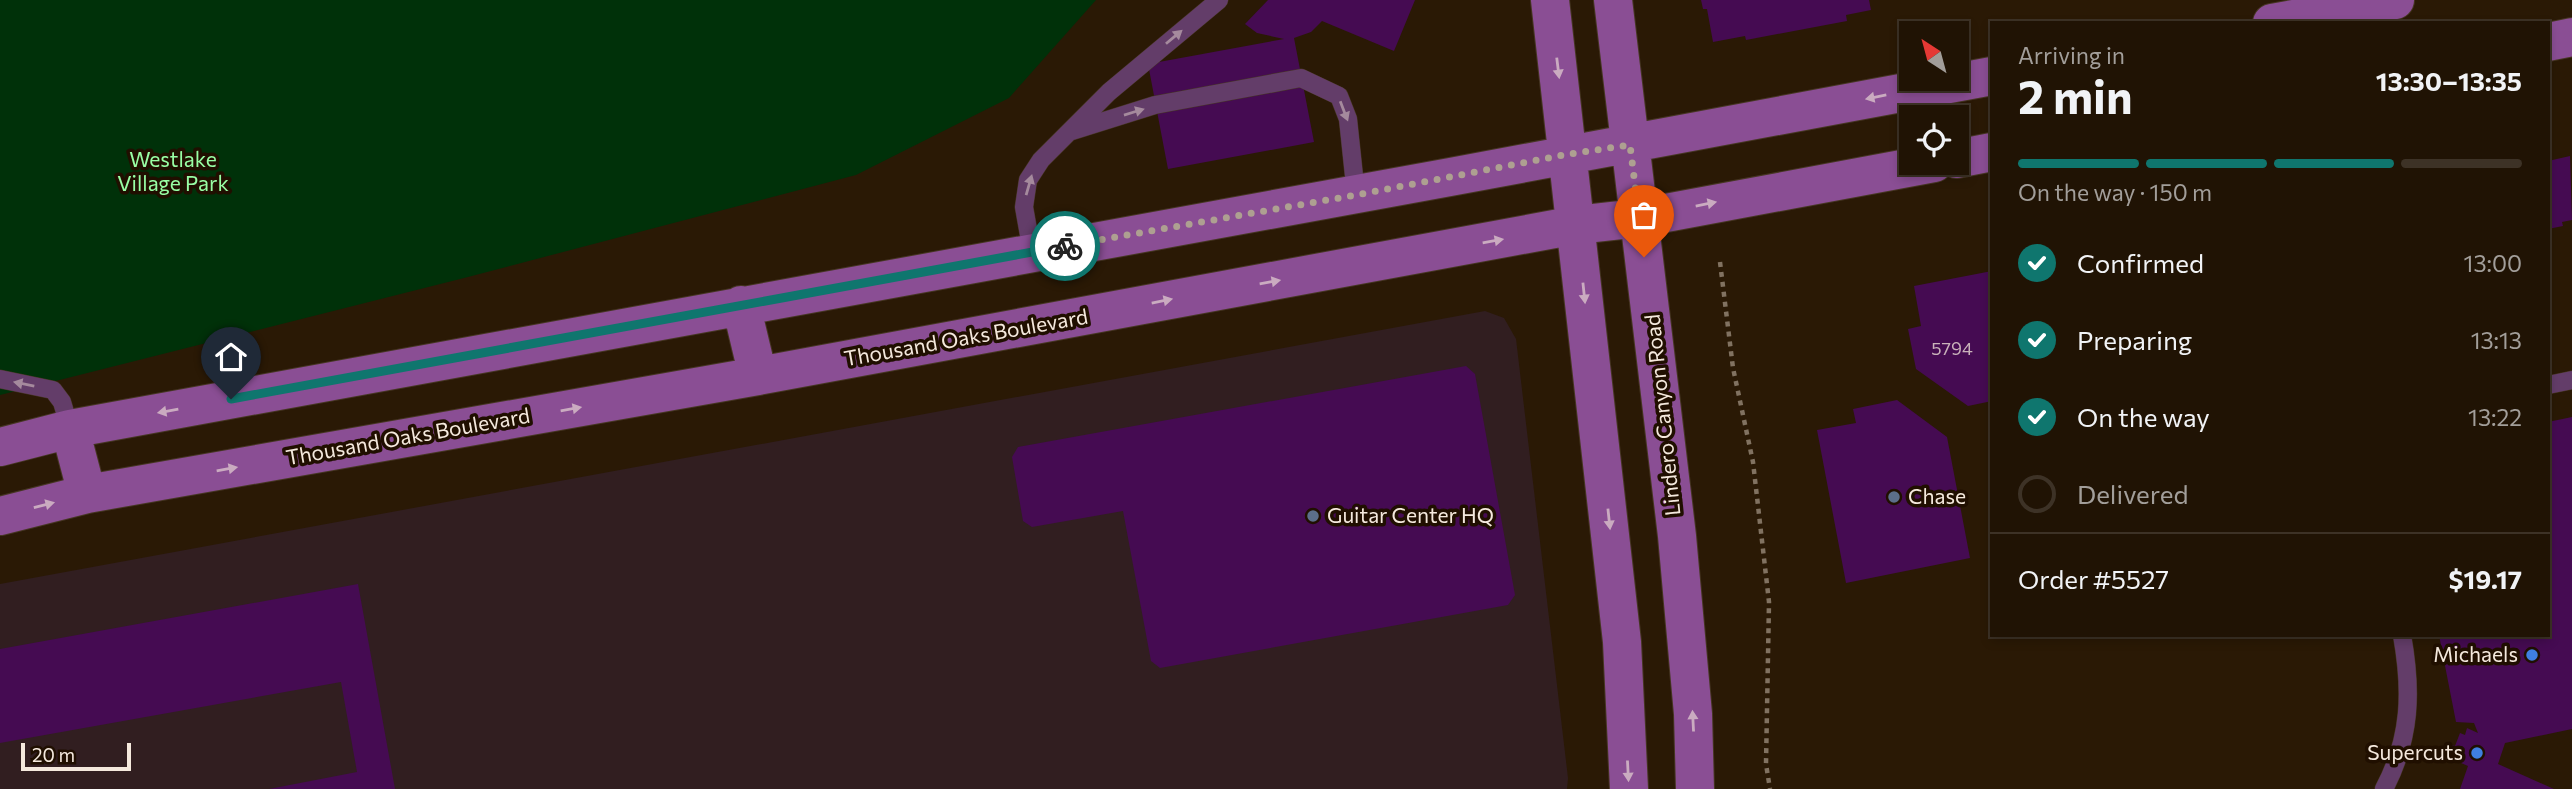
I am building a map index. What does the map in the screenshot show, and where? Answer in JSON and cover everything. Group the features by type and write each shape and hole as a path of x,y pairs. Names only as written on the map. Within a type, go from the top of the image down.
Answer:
{"main road":[{"path":"1550,0 1622,642 1629,789"},
{"name":"Lindero Canyon Road","path":"1613,0 1677,536 1693,714 1695,789"},
{"path":"2283,21 2395,0"},
{"path":"2550,42 2572,37"},
{"path":"0,447 70,429 1630,145 1990,76"},
{"path":"1969,156 1990,152"},
{"name":"Thousand Oaks Boulevard","path":"0,516 87,494 758,376 1576,225 1639,218 1899,170"},
{"path":"741,305 758,376"},
{"path":"70,429 87,494"}],"lane":[{"path":"1032,252 1024,207 1028,180 1041,160 1109,93 1219,0"},
{"path":"1069,132 1155,105 1301,78 1339,96 1348,119 1356,195"},
{"path":"0,379 53,390 62,402 70,429"},
{"path":"2550,386 2572,380"},
{"path":"2384,789 2395,768 2408,723 2408,668 2402,637"}],"path":[{"path":"1720,262 1733,368 1753,462 1769,602 1766,764 1770,789"}],"shaded area":[{"path":"1485,311 1504,318 1516,339 1568,778 1567,789 0,789 0,584"}],"green space":[{"name":"Westlake Village Park","path":"0,0 1096,0 1009,98 856,175 468,277 0,395"}],"building":[{"path":"1268,0 1415,0 1394,51 1322,21 1311,32 1294,38 1314,142 1168,169 1148,64 1284,39 1257,33 1245,24"},
{"path":"1701,0 1869,0 1871,10 1846,15 1847,21 1746,40 1745,36 1713,42 1707,9 1703,9"},
{"path":"2570,156 2572,220 2562,222 2563,226 2550,229 2550,161"},
{"path":"1990,271 1990,401 1968,406 1916,369 1908,329 1921,326 1914,286"},
{"name":"Guitar Center HQ","path":"1466,366 1475,374 1515,595 1508,605 1160,668 1151,661 1123,511 1032,527 1023,521 1012,457 1018,447"},
{"name":"Chase","path":"1897,400 1947,437 1970,558 1846,583 1817,430 1856,423 1853,409"},
{"path":"2572,417 2572,729 2505,743 2498,764 2554,789 2460,789 2468,766 2452,759 2452,745 2455,746 2460,733 2465,735 2467,728 2478,733 2474,723 2456,722 2439,637 2550,637 2550,422"},
{"path":"358,584 395,789 269,789 357,772 341,682 0,743 0,649"}],"way so far":[{"path":"1065,246 1356,195 1506,165 1630,145 1644,257"}],"place":[{"name":"Chase","path":"1894,497"},
{"name":"Guitar Center HQ","path":"1313,516"},
{"name":"Michaels","path":"2532,655"},
{"name":"Supercuts","path":"2477,753"}],"route":[{"path":"231,399 1065,246"}]}
